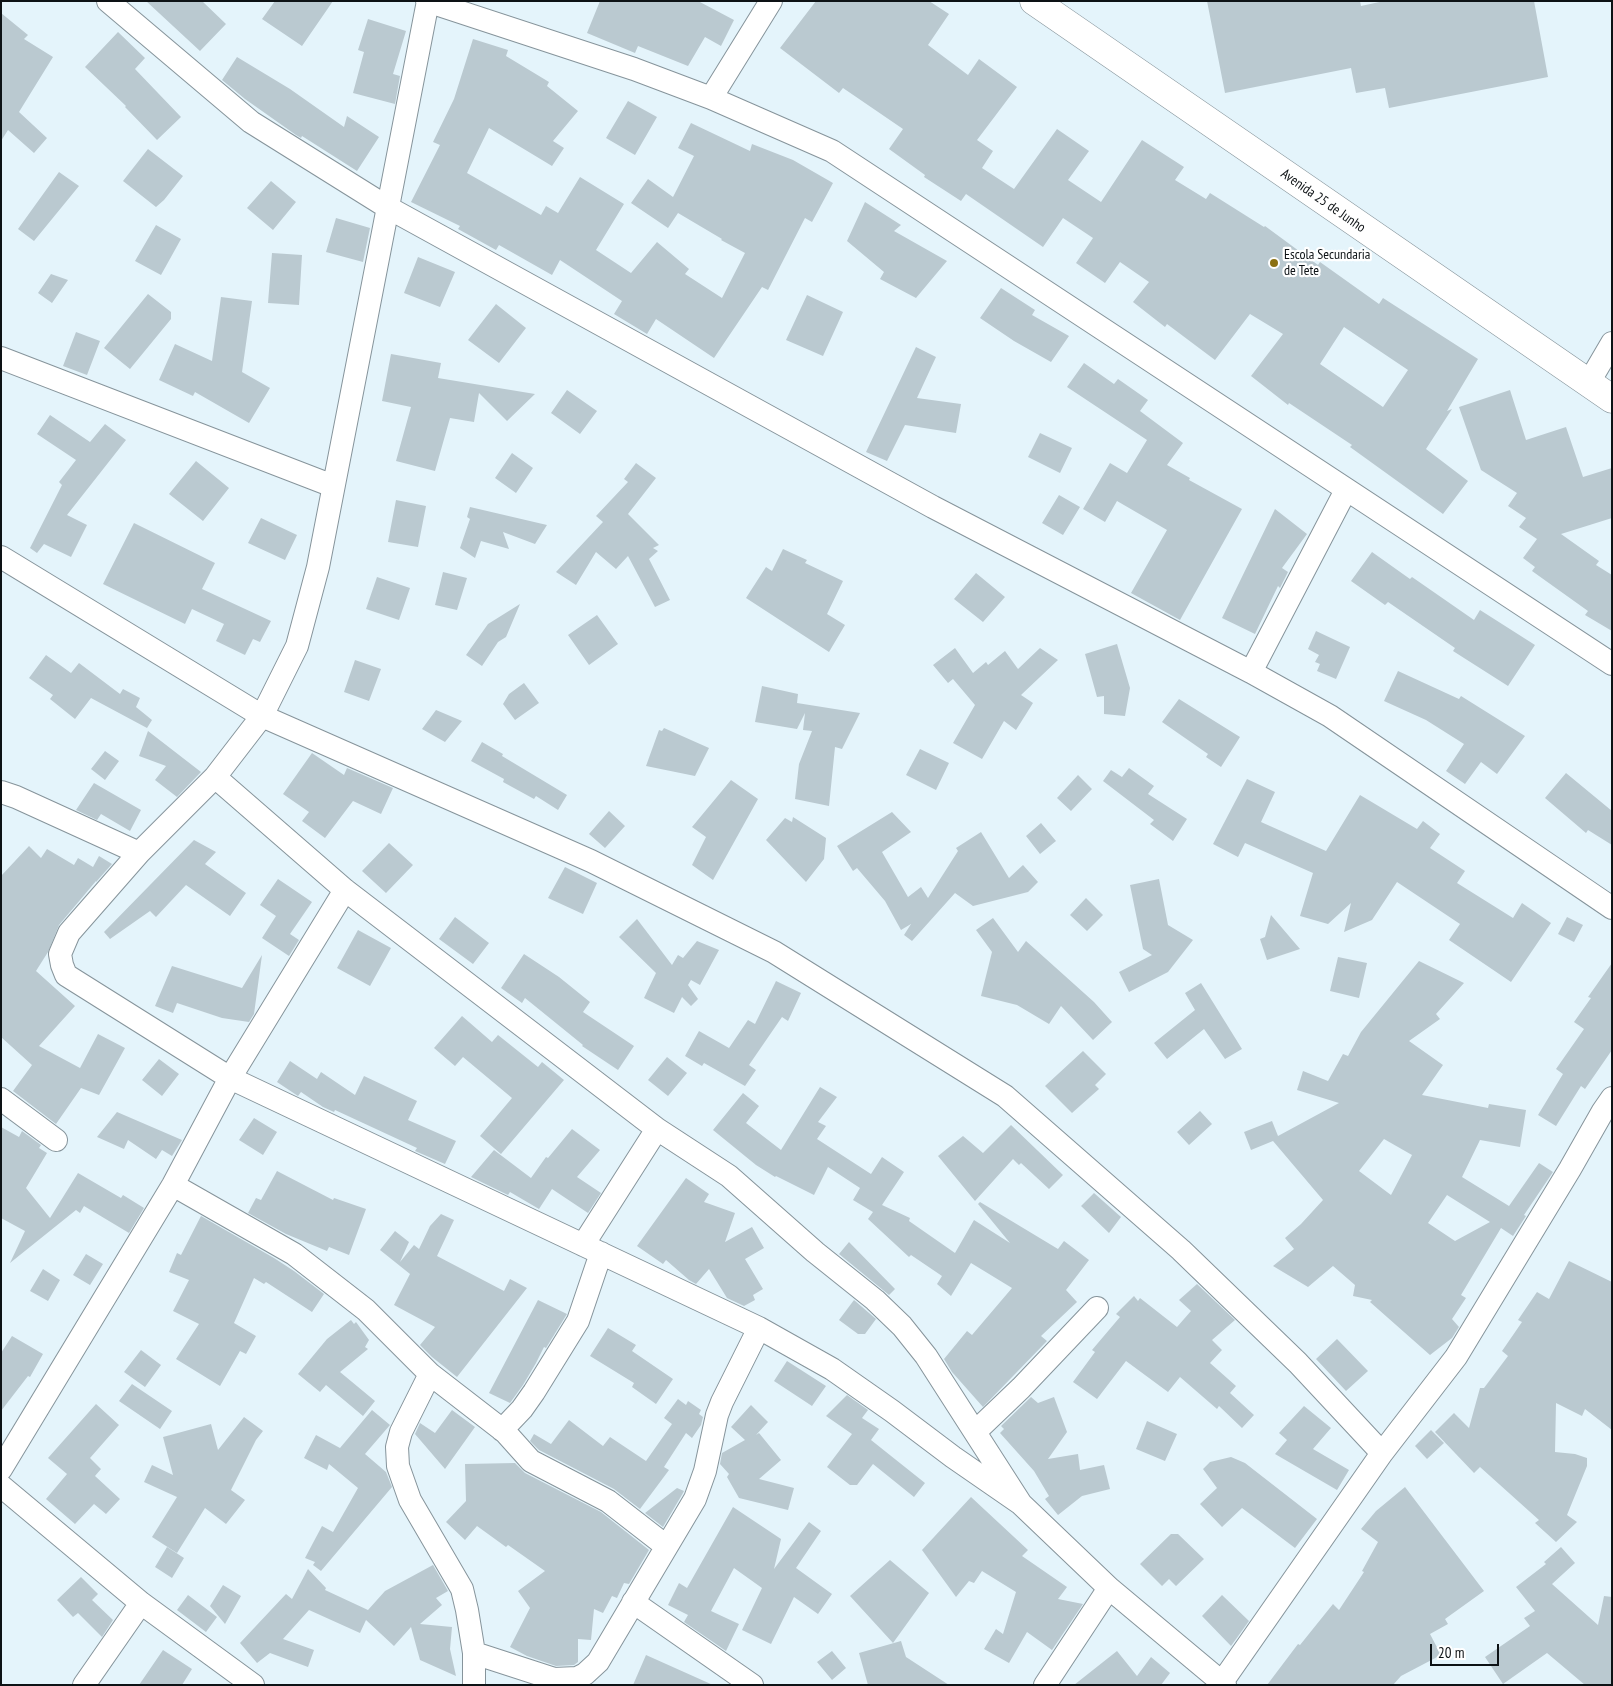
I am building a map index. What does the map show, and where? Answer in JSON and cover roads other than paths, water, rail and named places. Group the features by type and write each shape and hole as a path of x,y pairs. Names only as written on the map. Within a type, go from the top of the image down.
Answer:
{"street":[{"path":"108,1 251,122 387,207 933,508 1251,672 1330,716 1612,908"},
{"path":"1612,664 832,152 711,98 634,69 427,1 318,567 297,646 262,716 215,777 139,853 69,933 60,954 66,975 230,1078 759,1328 832,1369 1021,1504 1109,1588 1222,1684 1382,1453 1456,1357 1612,1098"},
{"path":"711,98 771,1"},
{"name":"Avenida 25 de Junho","path":"1034,1 1612,399"},
{"path":"1588,384 1612,343"},
{"path":"1,358 333,486"},
{"path":"1251,672 1346,490"},
{"path":"1,557 262,716 591,861 774,952 1005,1096 1181,1250 1298,1362 1382,1453"},
{"path":"215,777 345,890 657,1129 729,1176 815,1252 875,1300 902,1326 926,1356 1021,1504"},
{"path":"1,792 139,853"},
{"path":"1,1469 173,1186 230,1078 345,890"},
{"path":"1,1099 56,1140"},
{"path":"502,1430 522,1409 534,1392 578,1322 592,1249 657,1129"},
{"path":"173,1186 294,1254 366,1310 430,1374 502,1430 535,1464 608,1501 666,1546"},
{"path":"975,1432 1021,1388 1097,1308"},
{"path":"474,1653 554,1679 577,1678 585,1674 598,1662 701,1486 722,1402 759,1328"},
{"path":"430,1374 402,1432 397,1447 398,1466 410,1500 462,1590 474,1653 474,1685"},
{"path":"1,1486 141,1603 253,1685"},
{"path":"1045,1685 1109,1588"},
{"path":"633,1602 752,1685"},
{"path":"84,1685 141,1603"}],"place":[{"name":"Escola Secundaria de Tete","path":"1274,263"}]}
